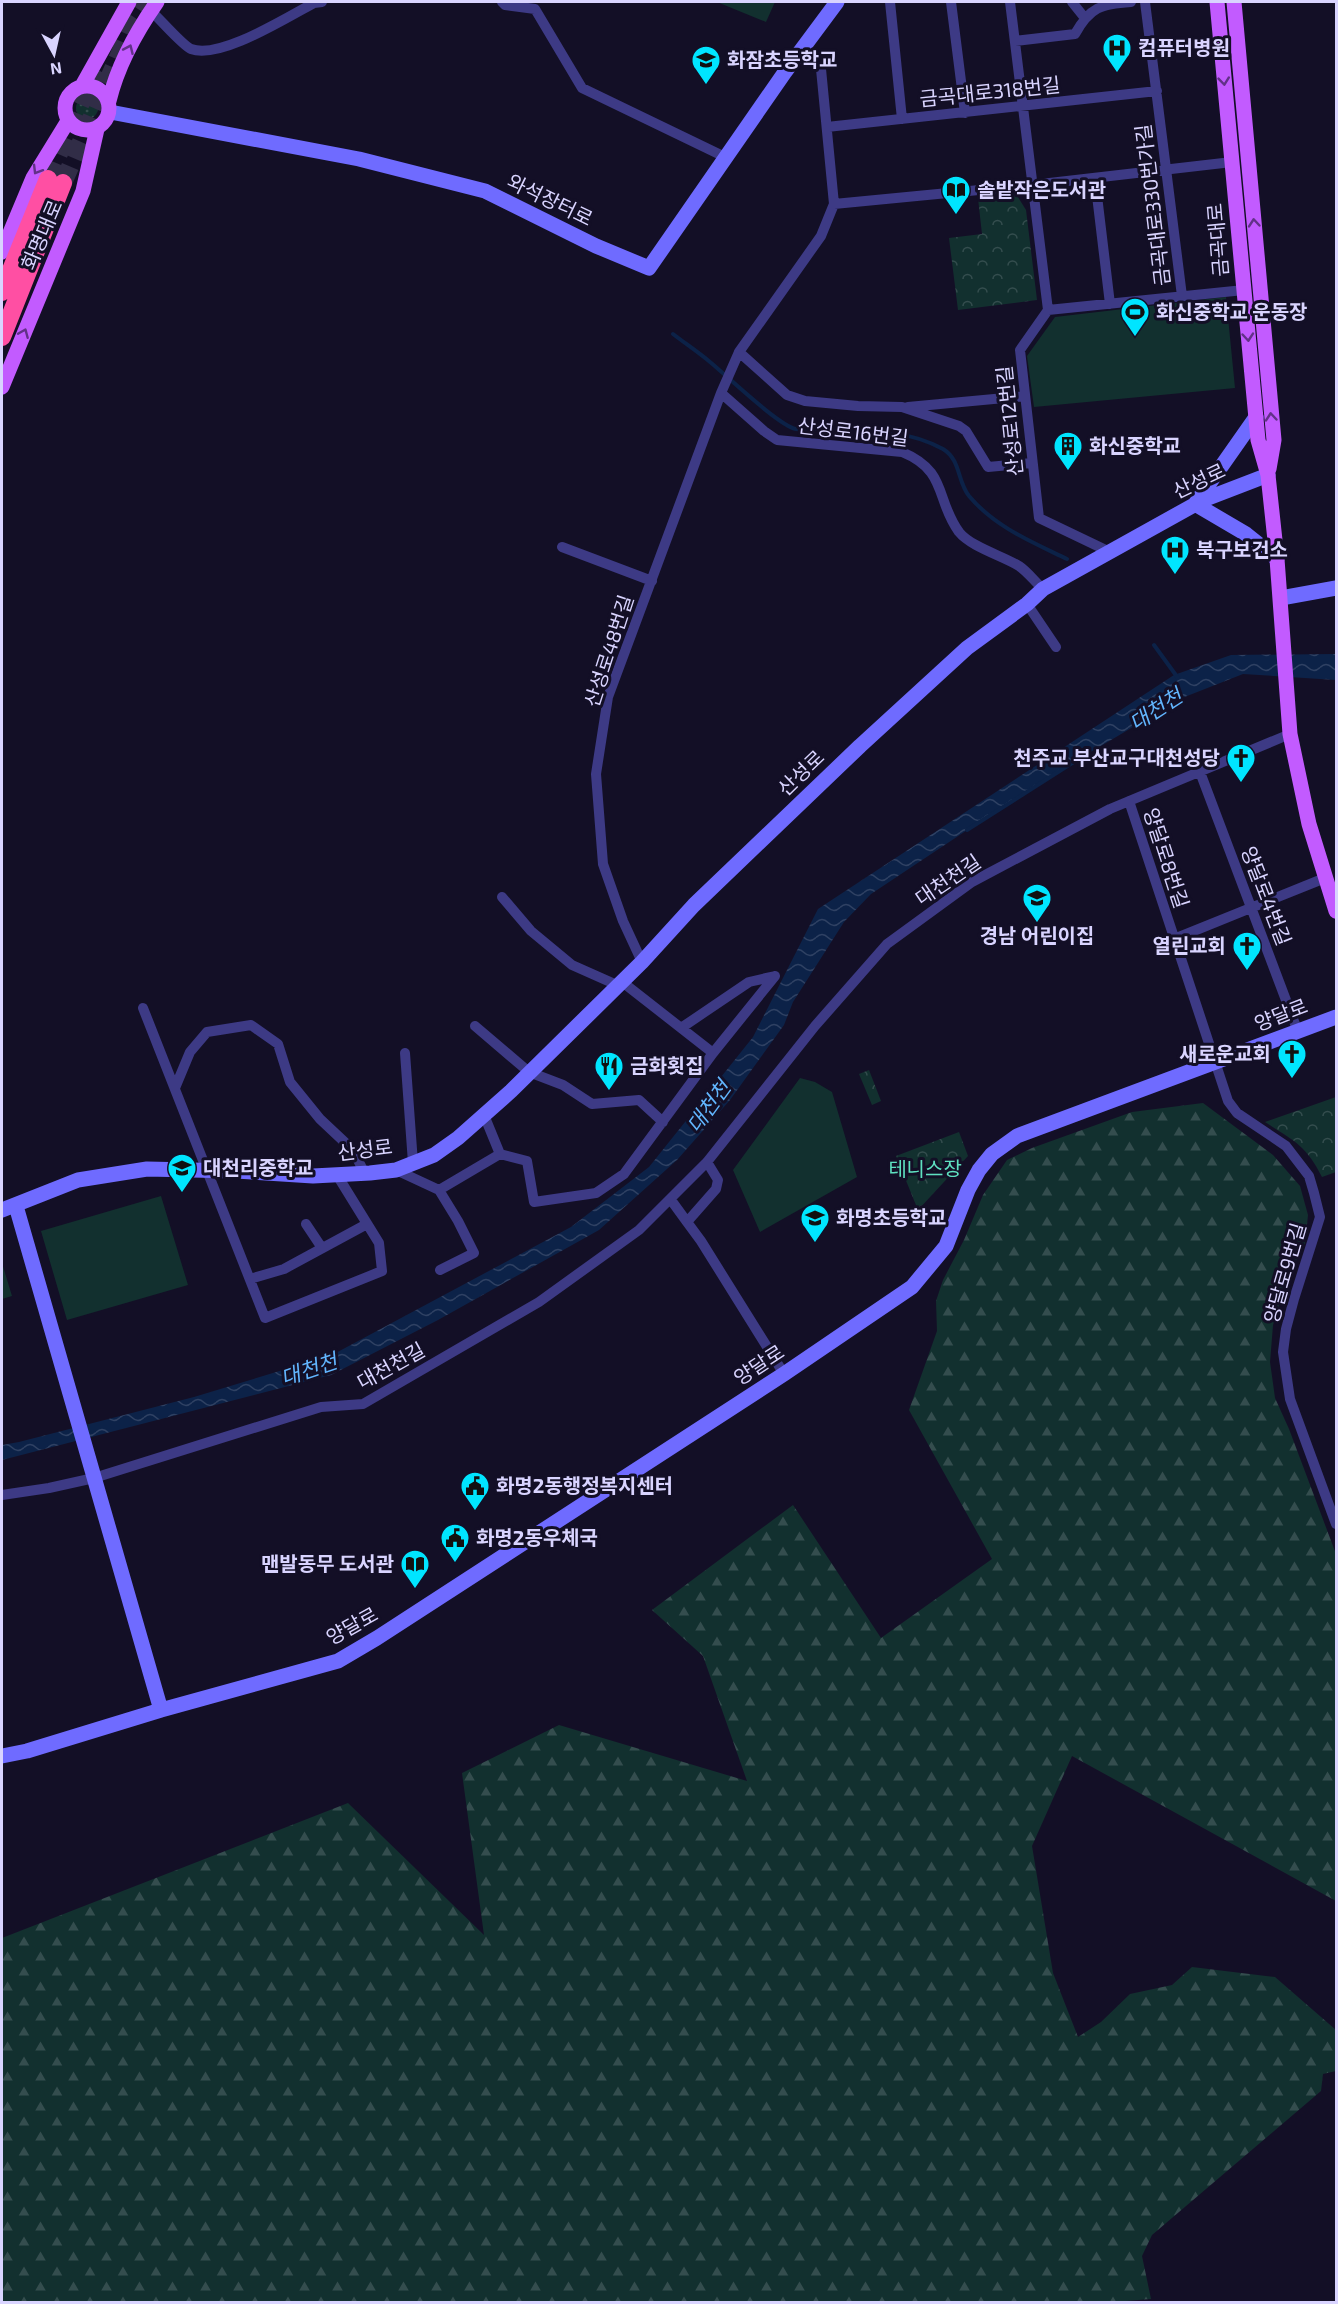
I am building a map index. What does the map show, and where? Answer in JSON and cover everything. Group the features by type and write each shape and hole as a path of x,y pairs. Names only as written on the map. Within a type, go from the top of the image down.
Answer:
{"highway":[{"path":"2,292 55,181 2,337"}],"main road":[{"path":"129,2 82,86 73,91 66,100 64,111 68,121 76,128 86,131 97,129 105,122 113,83 136,32 154,6"},
{"name":"와석장터로","path":"109,106 359,159 485,191 596,246 650,268 785,72 837,2"},
{"name":"금곡대로","path":"1217,2 1258,440 1268,475 1281,598 1289,733"},
{"name":"금곡대로","path":"1234,2 1274,440 1268,475"},
{"path":"82,86 93,87 103,92 109,106"},
{"name":"화명대로","path":"2,252 33,178 68,121"},
{"name":"화명대로","path":"2,387 83,191 97,129"},
{"path":"1256,417 1195,504 1246,534 1277,559"},
{"name":"산성로","path":"92,1472 9,1208 78,1180 147,1169 313,1176 365,1174 396,1170 434,1155 484,1115 642,962 694,905 966,648 1027,604 1042,589 1195,504 1268,475"},
{"path":"1281,598 1336,588"},
{"path":"1289,733 1309,824 1336,911"},
{"name":"양달로","path":"2,1756 27,1751 160,1710 338,1661 784,1374 912,1287 946,1246 968,1190 979,1170 992,1154 1017,1136 1336,1017"},
{"path":"92,1472 160,1710"}],"street":[{"path":"154,6 190,49 213,51 234,44 314,3 322,2"},
{"path":"502,2 505,5 535,9 582,88 725,158"},
{"path":"890,2 902,119"},
{"path":"951,2 965,113"},
{"path":"1010,2 1048,310"},
{"path":"1072,2 1084,17"},
{"path":"1015,41 1075,34 1084,17 1104,4 1131,2"},
{"name":"금곡대로330번가길","path":"1145,2 1182,296"},
{"path":"821,69 834,204 1032,185 1232,162"},
{"name":"금곡대로318번길","path":"827,127 1157,92"},
{"path":"1095,178 1110,304"},
{"name":"산성로48번길","path":"642,962 623,921 603,864 596,774 608,697 721,393 739,352 821,236 834,204"},
{"name":"금곡대로330번가길","path":"1048,310 1244,290"},
{"name":"산성로12번길","path":"1048,310 1020,350 1039,518 1110,552"},
{"path":"739,352 787,395 805,401 902,407 1025,396"},
{"name":"산성로16번길","path":"721,393 777,440 902,452 916,458 927,466 960,532 970,542 1022,568 1042,589"},
{"path":"902,407 959,426 966,431 988,467 1032,463"},
{"path":"562,547 652,581"},
{"path":"1027,604 1056,647"},
{"name":"대천천길","path":"2,1495 49,1488 92,1472 321,1407 363,1404 539,1302 639,1230 707,1162 815,1026 887,944 972,882 1129,801 1289,733"},
{"name":"양달로4번길","path":"1200,772 1298,1032"},
{"name":"양달로8번길","path":"1129,801 1215,1063"},
{"path":"1174,939 1325,878"},
{"path":"502,897 531,931 572,965 619,983 713,1053"},
{"path":"439,1190 500,1154 527,1161 534,1202 596,1193 624,1174 713,1053 775,976 749,982 681,1028"},
{"path":"143,1008 265,1318 382,1271 379,1244 337,1175"},
{"path":"175,1088 190,1052 207,1032 251,1025 278,1044 290,1082 320,1119 353,1150 365,1174"},
{"path":"475,1026 529,1072 563,1085 592,1104 639,1100 663,1122"},
{"path":"405,1053 413,1163"},
{"name":"양달로9번길","path":"1215,1063 1228,1101 1237,1113 1286,1146 1309,1176 1314,1193 1320,1217 1294,1299 1283,1352 1290,1399 1336,1524"},
{"path":"484,1115 500,1154"},
{"path":"687,1222 716,1189 718,1180 707,1162"},
{"path":"396,1170 439,1190 474,1253 440,1270"},
{"path":"670,1200 701,1241 784,1374"},
{"path":"306,1224 322,1248"},
{"path":"250,1279 284,1269 367,1224"}],"green space":[{"path":"717,2 775,2 766,22"},
{"path":"87,97 95,100 98,108 95,116 87,119 79,116 76,108 79,100"},
{"path":"1016,194 1026,210 1037,300 958,310 949,238 982,234 978,198"},
{"name":"화신중학교 운동장","path":"1226,297 1235,388 1034,407 1027,356 1055,317"},
{"path":"869,1070 881,1101 872,1105 859,1074"},
{"path":"800,1078 815,1082 832,1092 857,1177 760,1232 733,1170"},
{"path":"1336,1097 1336,1172 1322,1177 1305,1151 1292,1139 1265,1122"},
{"path":"1203,1103 1273,1155 1300,1186 1308,1215 1305,1243 1289,1275 1273,1325 1270,1362 1275,1398 1336,1554 1336,1901 1072,1756 1032,1846 1053,1973 1078,2037 1101,2022 1130,1994 1172,1985 1192,1967 1275,1977 1336,2030 1336,2071 1323,2074 1321,2091 1152,2235 1142,2256 1151,2299 1113,2302 2,2302 2,1938 348,1803 484,1935 462,1773 559,1725 747,1781 703,1656 652,1610 793,1505 881,1638 992,1559 909,1410 937,1331 936,1301 943,1280 964,1240 983,1195 1007,1160 1032,1148 1132,1112"},
{"name":"테니스장","path":"959,1132 968,1156 918,1210 896,1156"},
{"path":"161,1196 188,1285 67,1320 41,1231"},
{"path":"2,1263 12,1296 2,1299"}],"water":[{"name":"대천천","path":"1336,654 1336,680 1243,674 1182,698 1035,785 871,894 844,922 793,1002 784,1025 730,1100 677,1160 599,1230 438,1320 331,1375 2,1460 2,1445 194,1397 332,1355 571,1227 649,1167 753,1037 818,909 1174,675 1231,655"}],"waterway":[{"path":"673,334 788,426 800,430 832,428 889,432 917,438 943,449 953,459 969,496 990,517 1015,533 1067,559"},
{"path":"1154,645 1178,678"},
{"name":"대천천","path":"967,830 1077,760"}],"tunnel":[{"path":"63,183 133,23 147,2"},
{"path":"48,179 84,96 98,70"}],"place":[{"name":"컴퓨터병원","path":"1117,74"},
{"name":"화잠초등학교","path":"706,86"},
{"name":"솔밭작은도서관","path":"956,216"},
{"name":"화신중학교 운동장","path":"1135,338"},
{"name":"화신중학교","path":"1068,472"},
{"name":"북구보건소","path":"1175,576"},
{"name":"천주교 부산교구대천성당","path":"1241,784"},
{"name":"경남 어린이집","path":"1037,924"},
{"name":"열린교회","path":"1247,972"},
{"name":"새로운교회","path":"1292,1080"},
{"name":"금화횟집","path":"609,1092"},
{"name":"대천리중학교","path":"182,1194"},
{"name":"화명초등학교","path":"815,1244"},
{"name":"화명2동행정복지센터","path":"475,1512"},
{"name":"화명2동우체국","path":"455,1564"},
{"name":"맨발동무 도서관","path":"415,1590"}]}
